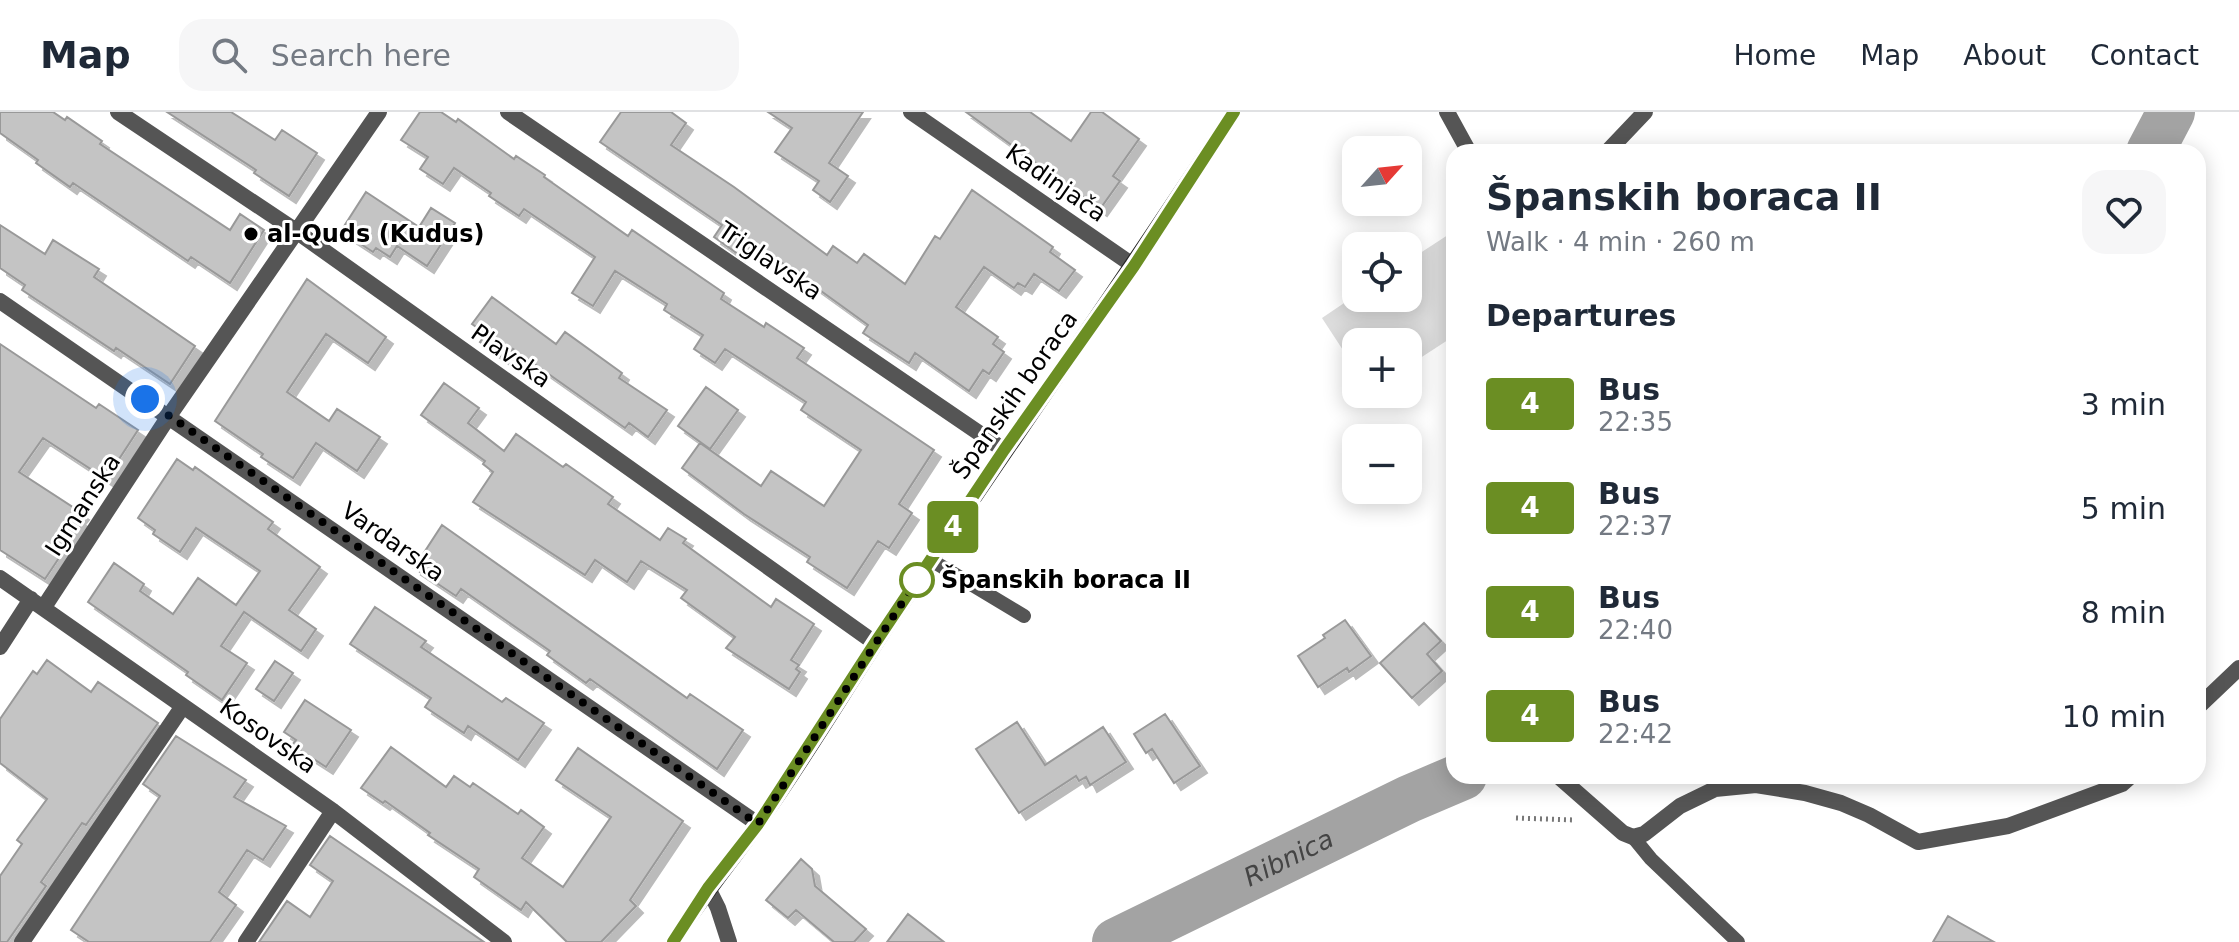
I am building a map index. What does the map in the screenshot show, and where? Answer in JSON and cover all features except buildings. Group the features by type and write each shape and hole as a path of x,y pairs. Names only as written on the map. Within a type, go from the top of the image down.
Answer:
{"main road":[{"name":"Španskih boraca","path":"673,942 708,888 758,824 1004,450 1134,266 1234,112"}],"street":[{"name":"Plavska","path":"118,112 296,231 875,643"},
{"name":"Igmanska","path":"0,647 38,603 379,112"},
{"name":"Triglavska","path":"508,112 1004,450"},
{"name":"Kadinjača","path":"911,112 1134,266"},
{"path":"1447,112 1465,144"},
{"path":"1615,144 1645,112"},
{"name":"Vardarska","path":"0,301 758,824"},
{"name":"Kosovska","path":"0,578 333,811 504,942"},
{"path":"2206,699 2239,668"},
{"path":"22,942 183,706"},
{"path":"1567,784 1623,833 1633,837 1644,834 1680,806 1715,789 1756,785 1841,803 1918,842 2008,826 2122,784"},
{"path":"246,942 333,811"},
{"path":"708,888 729,942"}],"lane":[{"path":"931,560 1024,616"},
{"path":"1633,837 1651,859 1738,942"}],"path":[{"path":"1516,818 1585,820"}],"shaded area":[{"path":"1446,236 1446,341 1422,357 1422,328 1342,328 1342,349 1322,318 1342,304 1342,312 1422,312 1422,252"}],"waterway":[{"name":"Ribnica","path":"2154,144 2171,112"},
{"name":"Ribnica","path":"1116,942 1446,783"}],"bus line":[{"name":"4","path":"673,942 708,888 758,824 1004,450 1134,266 1234,112"}],"place":[{"name":"al-Quds (Kudus)","path":"251,234"},
{"name":"Španskih boraca II","path":"917,580"}],"route":[{"path":"145,399 758,824 917,580"}]}
